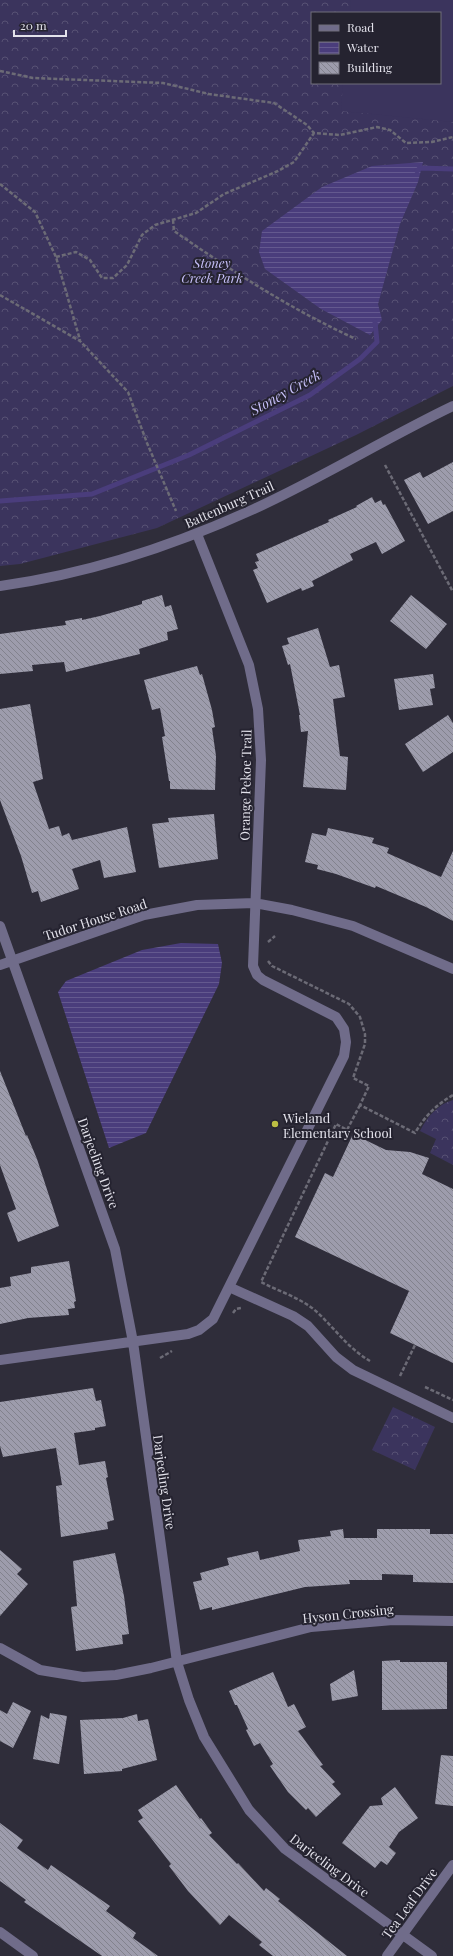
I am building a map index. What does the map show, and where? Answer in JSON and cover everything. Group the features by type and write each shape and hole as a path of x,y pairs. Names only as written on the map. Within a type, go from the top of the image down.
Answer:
{"street":[{"name":"Battenburg Trail","path":"0,586 68,574 121,559 196,534 255,508 453,406"},
{"name":"Orange Pekoe Trail","path":"196,534 249,665 258,709 261,760 254,903 253,966 257,975 267,983 336,1017 344,1029 346,1042 344,1056 229,1287"},
{"name":"Tudor House Road","path":"0,965 144,915 197,905 254,903 292,910 353,926 453,969"},
{"name":"Darjeeling Drive","path":"0,926 115,1250 133,1342 177,1662 186,1694 204,1737 229,1781 249,1810 285,1849 432,1956"},
{"path":"0,1360 188,1334 199,1330 213,1319 229,1287 293,1316 308,1326 336,1357 354,1370 453,1418"},
{"name":"Hyson Crossing","path":"0,1648 40,1670 83,1678 116,1675 177,1662 311,1628 393,1620 453,1621"},
{"name":"Tea Leaf Drive","path":"387,1956 453,1866"},
{"path":"0,1932 33,1956"}],"path":[{"path":"0,71 33,78 162,82 209,94 274,103 307,124 314,133 340,135 377,127 390,130 406,143 432,142 453,137"},
{"path":"56,257 76,252 90,260 102,278 113,278 127,265 142,235 155,225 196,213 224,194 278,171 294,162 314,133"},
{"path":"0,184 35,212 56,257 80,341"},
{"path":"172,220 174,231 201,249 316,321 356,339"},
{"path":"0,296 80,341 128,392 147,443 176,511"},
{"path":"385,465 453,592"},
{"path":"360,1105 347,1130 336,1124 261,1282 296,1299 317,1312 355,1352 372,1363"},
{"path":"400,1376 415,1345"},
{"path":"392,1373 406,1379"},
{"path":"420,1385 453,1400"}],"green space":[{"name":"Stoney Creek Park","path":"0,0 453,0 453,386 356,435 157,528 20,564 0,566"},
{"path":"351,0 453,0 453,122 341,111 343,84 441,84 441,12 350,12"},
{"path":"453,1100 453,1165 430,1153 436,1139 420,1131 426,1121 438,1108"},
{"path":"393,1407 435,1427 415,1470 372,1450"}],"water":[{"path":"423,162 418,182 400,224 378,304 382,320 370,335 321,309 265,269 259,252 262,231 322,187 372,166"},
{"path":"181,943 218,944 222,963 219,984 146,1133 109,1148 58,992 66,981 142,950"}],"building":[{"path":"453,462 453,511 428,524 404,480 420,472 423,478"},
{"path":"372,497 375,503 381,500 383,505 385,504 405,541 382,554 376,542 350,554 353,560 312,581 314,586 302,591 301,588 267,603 253,570 258,568 255,562 259,561 256,554 329,522 328,520 357,507 356,506"},
{"path":"162,595 165,607 171,605 178,629 167,632 168,640 139,649 140,654 66,672 64,662 32,665 33,671 0,674 0,634 66,625 65,621 82,618 82,620 100,616 142,604 142,601"},
{"path":"411,595 447,624 426,649 390,621"},
{"path":"318,628 330,667 339,665 345,697 333,699 340,756 348,757 346,790 303,787 308,731 301,732 300,715 290,664 288,665 282,646 289,644 287,638"},
{"path":"197,666 200,675 202,674 215,727 212,728 216,756 215,790 170,789 170,781 162,737 165,736 160,708 152,710 144,680"},
{"path":"433,674 435,688 430,689 433,705 399,710 394,679"},
{"path":"30,704 43,779 33,782 49,829 59,826 62,836 69,833 72,840 127,827 136,872 104,878 100,860 72,869 79,889 41,902 38,891 32,893 21,856 0,800 0,709"},
{"path":"448,715 453,723 453,752 423,772 405,744"},
{"path":"214,814 218,859 159,868 152,824 169,822 168,818"},
{"path":"328,828 374,838 372,843 389,848 387,853 441,877 453,851 453,921 426,907 376,886 375,888 317,869 318,865 305,862 312,833 326,836"},
{"path":"0,1071 26,1136 27,1135 37,1159 59,1226 18,1242 7,1213 16,1209 0,1165"},
{"path":"353,1134 386,1150 410,1152 429,1158 422,1174 453,1189 453,1363 390,1333 409,1291 295,1237 325,1173 333,1177"},
{"path":"69,1261 76,1301 74,1302 75,1308 68,1309 69,1315 28,1318 0,1324 0,1288 11,1286 10,1277 31,1273 31,1267"},
{"path":"93,1388 96,1401 101,1400 106,1426 95,1428 95,1430 74,1433 79,1465 105,1461 108,1477 106,1478 114,1520 107,1522 108,1529 61,1537 56,1486 62,1485 56,1448 3,1457 0,1446 0,1402"},
{"path":"343,1529 344,1538 377,1538 377,1529 430,1529 430,1534 453,1534 453,1583 413,1582 413,1575 382,1574 382,1580 349,1580 350,1584 305,1587 212,1610 212,1607 200,1610 193,1582 202,1580 200,1573 229,1565 227,1558 258,1551 260,1560 300,1551 298,1540 331,1536 330,1531"},
{"path":"0,1550 22,1569 17,1574 28,1584 0,1616"},
{"path":"115,1553 124,1596 129,1634 122,1635 123,1644 76,1651 71,1607 77,1606 73,1561"},
{"path":"400,1660 400,1662 447,1662 447,1709 382,1710 382,1661"},
{"path":"354,1670 358,1696 332,1701 330,1684"},
{"path":"273,1672 288,1707 294,1704 306,1727 298,1731 323,1765 320,1766 335,1782 332,1784 341,1794 316,1817 308,1808 306,1810 288,1792 270,1766 273,1764 260,1743 254,1746 246,1730 248,1729 229,1691"},
{"path":"13,1702 31,1711 13,1748 0,1741 0,1710 7,1714"},
{"path":"50,1713 67,1716 59,1764 33,1759 41,1715 49,1719"},
{"path":"137,1714 138,1721 148,1719 157,1760 122,1769 122,1771 84,1774 80,1720 123,1718"},
{"path":"441,1755 453,1756 453,1806 435,1804"},
{"path":"176,1785 212,1833 209,1835 264,1891 266,1888 280,1899 278,1901 347,1956 273,1956 259,1945 262,1942 229,1915 220,1925 188,1891 169,1866 171,1864 138,1821 143,1818 138,1810"},
{"path":"395,1787 418,1818 399,1832 389,1847 396,1853 387,1865 381,1861 375,1868 342,1843 370,1806 383,1805 381,1798"},
{"path":"0,1823 23,1840 17,1848 48,1870 51,1865 110,1906 106,1911 136,1933 133,1938 158,1956 102,1956 24,1902 26,1900 0,1881"}],"waterway":[{"name":"Stoney Creek","path":"417,171 420,168 453,169"},
{"name":"Stoney Creek","path":"0,501 92,494 189,455 310,395 360,359 377,342 375,322"}],"place":[{"name":"Wieland Elementary School","path":"275,1124"}]}
